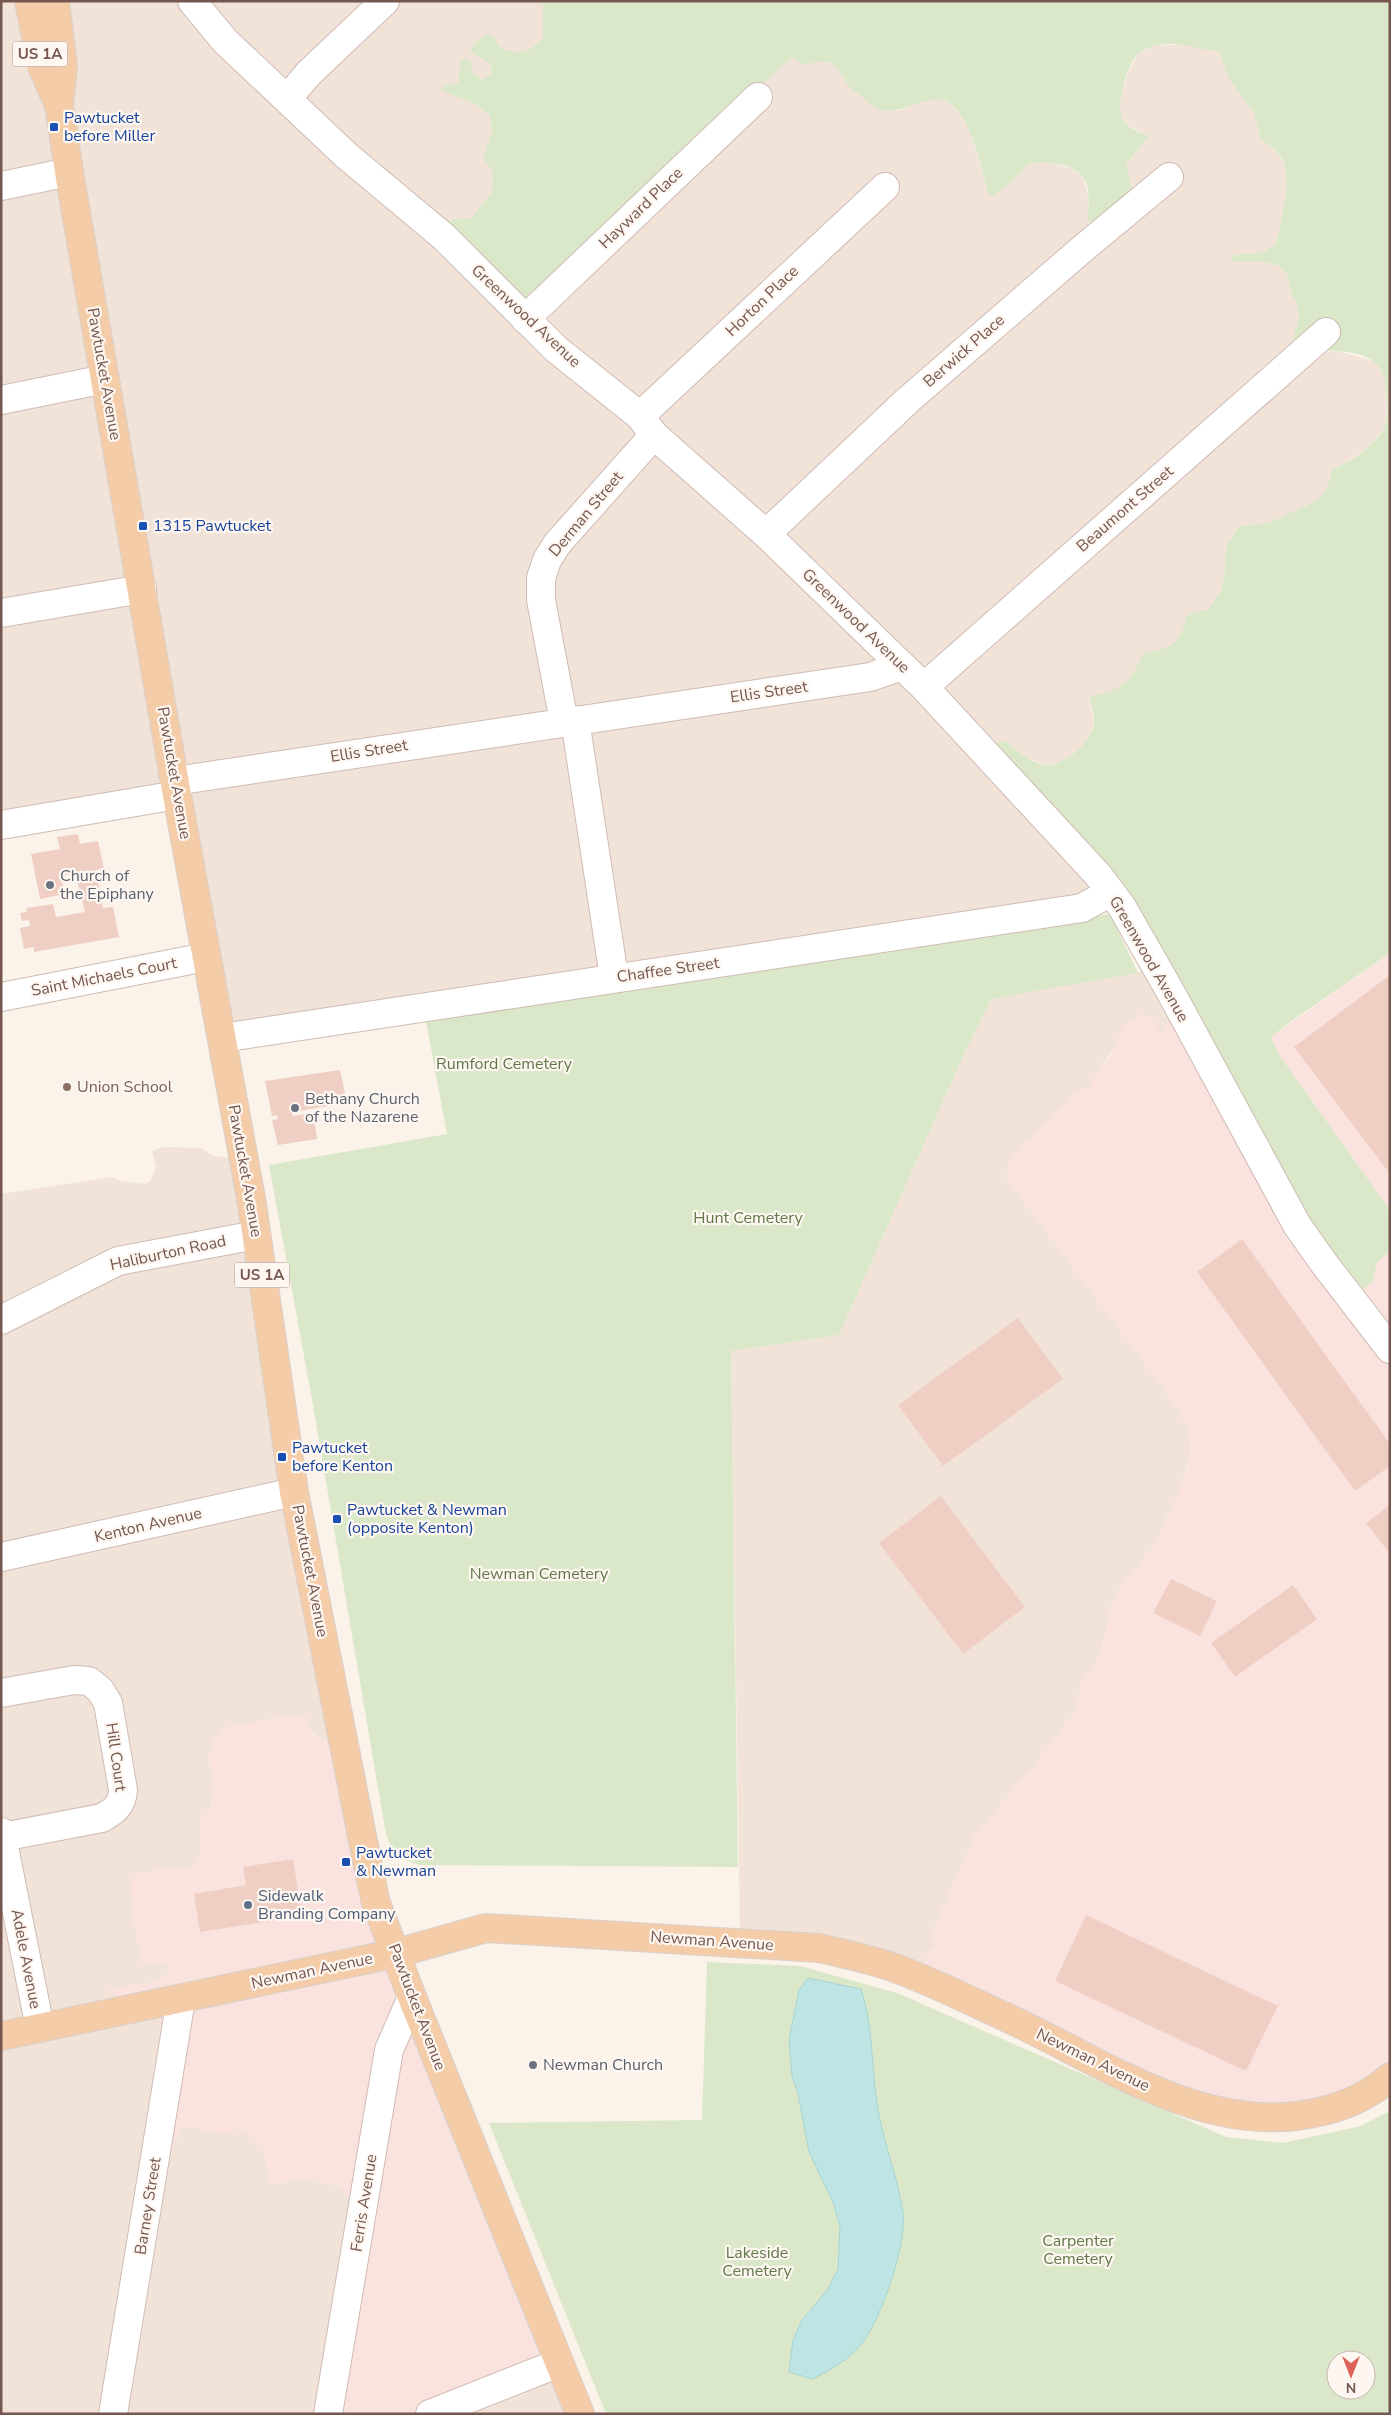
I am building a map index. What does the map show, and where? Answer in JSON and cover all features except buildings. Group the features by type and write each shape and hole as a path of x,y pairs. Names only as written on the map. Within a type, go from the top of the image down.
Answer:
{"main road":[{"name":"Pawtucket Avenue","path":"29,1 42,66 59,104 176,788 256,1234 294,1492 376,1903 580,2414"},
{"name":"Pawtucket Avenue","path":"55,1 63,66 59,104"},
{"name":"Newman Avenue","path":"1,2036 397,1953 486,1928 819,1948 897,1969 1000,2014 1186,2104 1230,2115 1262,2119 1304,2116 1341,2107 1375,2091 1390,2078"}],"street":[{"name":"Greenwood Avenue","path":"192,1 225,40 347,156 444,238 556,349 647,425 766,534 924,687 1098,875 1122,907 1170,991 1297,1225 1390,1349"},
{"path":"287,99 308,74 385,1"},
{"name":"Hayward Place","path":"525,319 758,97"},
{"path":"1,186 70,172"},
{"name":"Berwick Place","path":"766,534 916,394 1081,250 1169,177"},
{"name":"Horton Place","path":"647,425 885,187"},
{"name":"Beaumont Street","path":"924,687 1326,332"},
{"path":"1,400 105,379"},
{"name":"Derman Street","path":"614,977 570,721 540,600 541,578 546,560 557,544 647,425"},
{"path":"1,612 142,589"},
{"name":"Ellis Street","path":"176,788 570,721 870,677 902,666"},
{"path":"1,825 176,788"},
{"name":"Chaffee Street","path":"222,1038 614,977 1082,908 1111,892"},
{"name":"Saint Michaels Court","path":"1,997 206,956"},
{"name":"Haliburton Road","path":"1,1320 118,1261 256,1234"},
{"name":"Kenton Avenue","path":"1,1557 294,1492"},
{"name":"Hill Court","path":"1,1693 74,1680 89,1681 100,1690 108,1703 123,1790 122,1800 115,1811 102,1818 2,1834"},
{"name":"Adele Avenue","path":"2,1834 40,2028"},
{"name":"Ferris Avenue","path":"328,2414 389,2050 412,1997"},
{"name":"Barney Street","path":"113,2414 181,1999"},
{"path":"430,2414 559,2362"}],"shaded area":[{"path":"1,1 543,1 543,38 530,51 515,53 499,48 494,36 490,63 492,74 483,80 473,74 458,83 443,86 442,90 477,105 490,115 492,132 483,158 493,172 492,192 471,218 448,220 524,309 792,57 804,65 820,61 834,64 844,75 850,87 898,111 924,101 943,99 952,105 964,118 970,130 988,193 1015,178 1028,164 1045,161 1073,169 1083,177 1088,196 1088,219 1134,198 1126,164 1149,136 1129,126 1122,120 1119,101 1129,71 1138,54 1154,46 1186,44 1219,52 1229,79 1254,113 1261,140 1275,149 1284,163 1287,185 1279,233 1274,246 1263,252 1235,255 1279,266 1287,274 1292,295 1297,303 1299,320 1293,337 1319,352 1337,351 1374,361 1384,372 1387,391 1386,425 1371,445 1344,464 1333,469 1326,491 1318,500 1269,523 1239,526 1226,547 1224,578 1220,593 1208,609 1187,615 1183,633 1177,641 1166,648 1142,654 1135,672 1126,683 1110,692 1089,697 1094,724 1088,742 1063,762 1046,765 1030,759 1002,740 1107,893 223,1031 179,791 1,818"},
{"path":"1390,953 1390,1210 1280,1056 1271,1037"},
{"path":"1156,962 1177,1013 1164,1031 1160,1033 1151,1018 1115,1047 1097,1072 1090,1087 1073,1096 1032,1138 1025,1142 1007,1178 1179,1409 1189,1434 1192,1449 1177,1499 1170,1510 1157,1542 1113,1598 1102,1649 1096,1665 1082,1682 1077,1705 1071,1718 1031,1770 1017,1783 1012,1793 976,1833 936,1924 933,1937 937,1944 929,1952 922,1971 740,1937 731,1351 839,1335 964,1054 991,998 1138,973"},
{"path":"1177,1013 1373,1281 1377,1262 1390,1251 1390,2068 1336,2101 1235,2107 1178,2089 922,1971 929,1952 937,1944 933,1937 936,1924 976,1833 1012,1793 1017,1783 1031,1770 1071,1718 1077,1705 1082,1682 1096,1665 1102,1649 1113,1598 1157,1542 1183,1481 1192,1449 1189,1434 1179,1409 1007,1178 1009,1158 1025,1142 1032,1138 1073,1096 1089,1087 1097,1072 1111,1055 1123,1026 1140,1014 1151,1018 1161,1033"},
{"path":"164,1147 202,1148 213,1156 245,1159 335,1738 327,1740 276,1718 254,1723 209,1759 215,1791 208,1813 201,1819 202,1852 195,1868 160,1870 130,1876 149,1965 169,1965 171,1970 163,1978 147,1984 110,1988 175,1994 170,2156 180,2128 193,2125 201,2130 219,2134 238,2128 245,2129 265,2149 268,2183 302,2180 322,2182 365,2192 327,2414 1,2414 1,1194 112,1177 120,1181 144,1184 150,1181 156,1168 152,1151"},
{"path":"306,1717 311,1734 327,1740 335,1738 364,1843 553,2358 409,2414 327,2414 365,2192 345,2197 338,2185 322,2182 302,2180 268,2183 265,2149 245,2129 238,2128 230,2134 219,2134 201,2130 193,2125 180,2128 170,2156 158,2151 179,1998 118,1998 109,1988 147,1984 163,1978 171,1970 169,1965 148,1965 142,1962 131,1908 130,1875 160,1870 195,1868 202,1852 201,1819 208,1813 215,1792 209,1758 212,1741 226,1727 276,1718"},
{"path":"553,2358 584,2414 409,2414"}],"green space":[{"path":"543,1 1390,1 1390,953 1271,1037 1280,1056 1390,1210 1390,1251 1377,1262 1373,1281 1351,1299 1186,1011 989,753 1002,740 1041,764 1054,764 1069,757 1083,745 1092,731 1094,724 1089,697 1108,692 1123,684 1133,673 1142,654 1173,644 1181,633 1187,615 1208,609 1220,593 1224,578 1226,547 1239,526 1269,523 1318,500 1326,490 1333,469 1348,462 1370,446 1386,424 1386,385 1379,367 1364,356 1337,351 1313,350 1303,347 1293,337 1299,320 1297,303 1292,295 1287,274 1279,266 1265,262 1232,261 1234,255 1263,252 1274,246 1279,233 1287,185 1284,162 1275,149 1261,140 1254,113 1229,79 1219,52 1180,44 1164,44 1143,51 1133,60 1123,87 1120,106 1121,114 1128,126 1149,136 1126,164 1134,198 1097,230 1088,219 1086,181 1072,168 1050,163 1028,164 993,197 988,193 978,155 967,125 960,113 951,104 942,100 935,100 888,111 875,108 851,88 832,64 822,62 804,65 792,57 524,310 445,223 448,220 471,218 492,192 493,172 483,158 492,132 490,115 477,105 441,90 443,86 458,83 461,58 470,61 473,73 482,80 492,74 490,63 470,52 475,42 488,34 494,36 500,48 514,52 524,52 533,47 543,38"},
{"path":"1110,914 1138,973 991,999 964,1054 839,1335 731,1351 738,1867 419,1865 398,1855 386,1835 313,1405 269,1165 447,1134 425,1016"},
{"path":"707,1962 800,1966 897,1993 1226,2137 1283,2143 1361,2126 1390,2111 1390,2414 606,2414 489,2123 702,2120"}],"water":[{"path":"808,1978 861,1989 868,2019 878,2110 903,2213 901,2243 892,2279 870,2330 863,2342 846,2359 812,2379 789,2372 793,2340 802,2320 828,2289 838,2269 840,2226 833,2202 809,2152 798,2093 792,2076 789,2040 799,1990"}],"place":[{"name":"Pawtucket before Miller","path":"54,127"},
{"name":"1315 Pawtucket","path":"143,526"},
{"name":"Church of the Epiphany","path":"50,885"},
{"name":"Union School","path":"67,1087"},
{"name":"Bethany Church of the Nazarene","path":"295,1108"},
{"name":"Pawtucket before Kenton","path":"282,1457"},
{"name":"Pawtucket & Newman (opposite Kenton)","path":"337,1519"},
{"name":"Pawtucket & Newman","path":"346,1862"},
{"name":"Sidewalk Branding Company","path":"248,1905"},
{"name":"Newman Church","path":"533,2065"}],"park label":[{"name":"Rumford Cemetery","path":"504,1064"},
{"name":"Hunt Cemetery","path":"748,1218"},
{"name":"Newman Cemetery","path":"539,1574"},
{"name":"Carpenter Cemetery","path":"1078,2250"},
{"name":"Lakeside Cemetery","path":"757,2262"}]}
